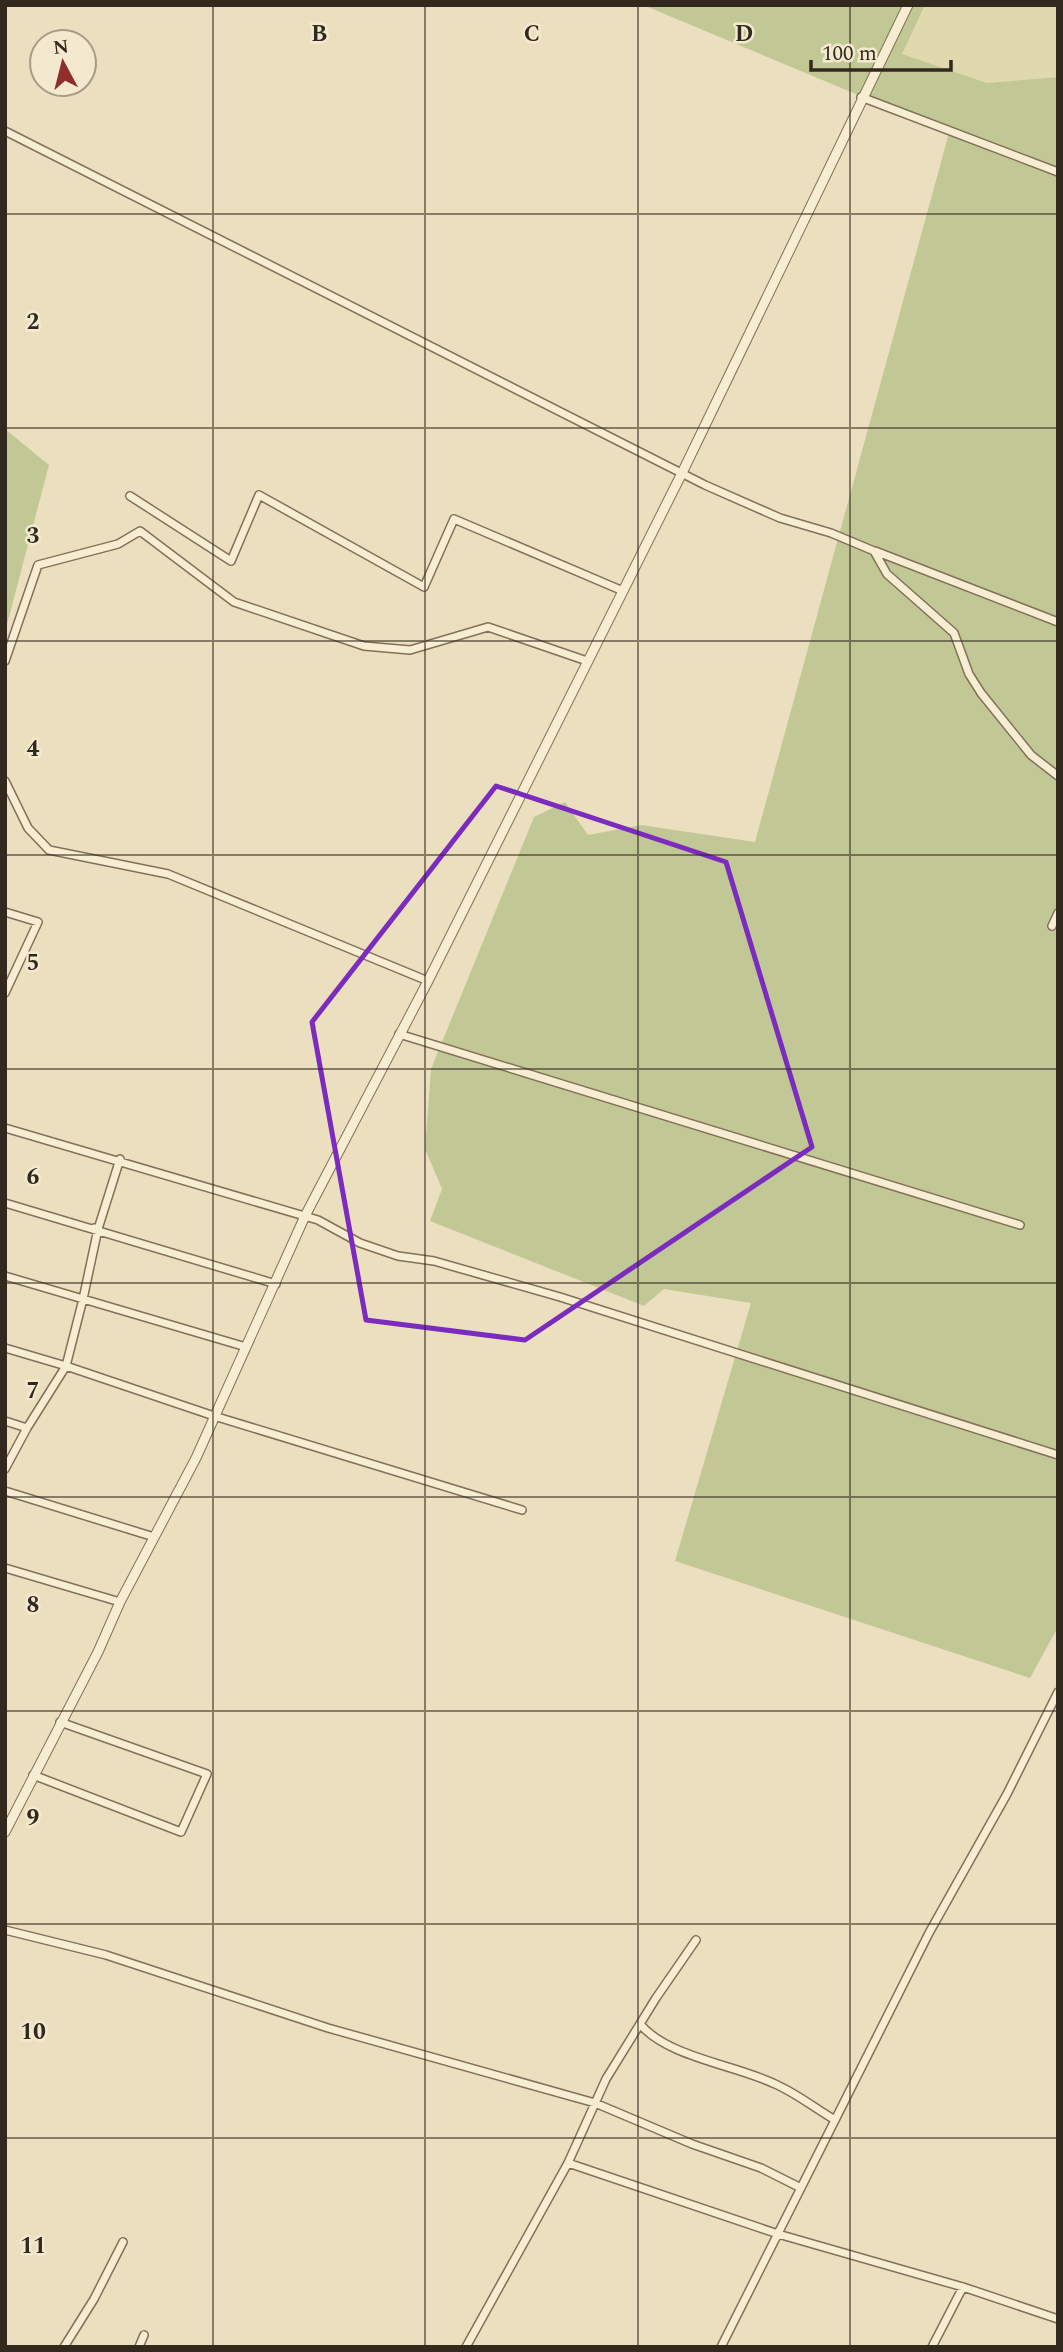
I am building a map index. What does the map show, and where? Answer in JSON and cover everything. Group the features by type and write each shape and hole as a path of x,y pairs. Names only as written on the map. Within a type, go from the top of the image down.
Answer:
{"street":[{"path":"5,1832 60,1721 98,1653 120,1602 196,1458 305,1216 428,981 683,471 861,97 908,5"},
{"path":"861,97 1058,172"},
{"path":"5,131 683,471 705,485 780,518 831,533 1058,622"},
{"path":"130,496 231,561 259,495 424,587 454,519 623,591"},
{"path":"5,661 38,565 118,544 141,531 234,603 363,646 410,650 488,627 587,661"},
{"path":"874,551 887,574 954,634 981,693 1031,755 1058,776"},
{"path":"5,781 28,828 49,850 168,874 428,981"},
{"path":"5,912 38,922 6,990"},
{"path":"1052,926 1058,913"},
{"path":"399,1034 1020,1225"},
{"path":"5,1128 120,1159 318,1220 359,1243 398,1256 434,1261 560,1297 1058,1455"},
{"path":"5,1469 66,1366 98,1229 120,1159"},
{"path":"5,1204 98,1229 276,1284"},
{"path":"5,1276 246,1347"},
{"path":"5,1348 214,1416 522,1510"},
{"path":"5,1421 27,1428"},
{"path":"5,1491 155,1537"},
{"path":"5,1568 120,1602"},
{"path":"721,2347 933,1925 1007,1794 1058,1692"},
{"path":"33,1775 181,1832 207,1774 60,1721"},
{"path":"5,1930 106,1955 328,2028 596,2103 692,2144 761,2168 801,2188"},
{"path":"466,2347 568,2164 596,2103 640,2024 696,1940"},
{"path":"640,2024 649,2035 669,2046 776,2084 835,2120"},
{"path":"568,2164 778,2234 963,2287 1058,2319"},
{"path":"64,2347 94,2299 123,2242"},
{"path":"932,2347 963,2287"},
{"path":"138,2347 144,2335"}],"highlighted area":[{"path":"496,786 726,862 812,1147 525,1340 366,1320 312,1022"}],"shaded area":[{"path":"925,5 1058,5 1058,77 987,83 902,54"}],"green space":[{"path":"643,5 925,5 902,54 987,83 1058,77 1058,1627 1030,1678 675,1561 751,1303 664,1289 644,1306 430,1221 442,1189 425,1149 431,1069 534,817 565,802 588,835 641,825 755,842 949,133"},
{"path":"5,429 49,465 5,632"}]}
